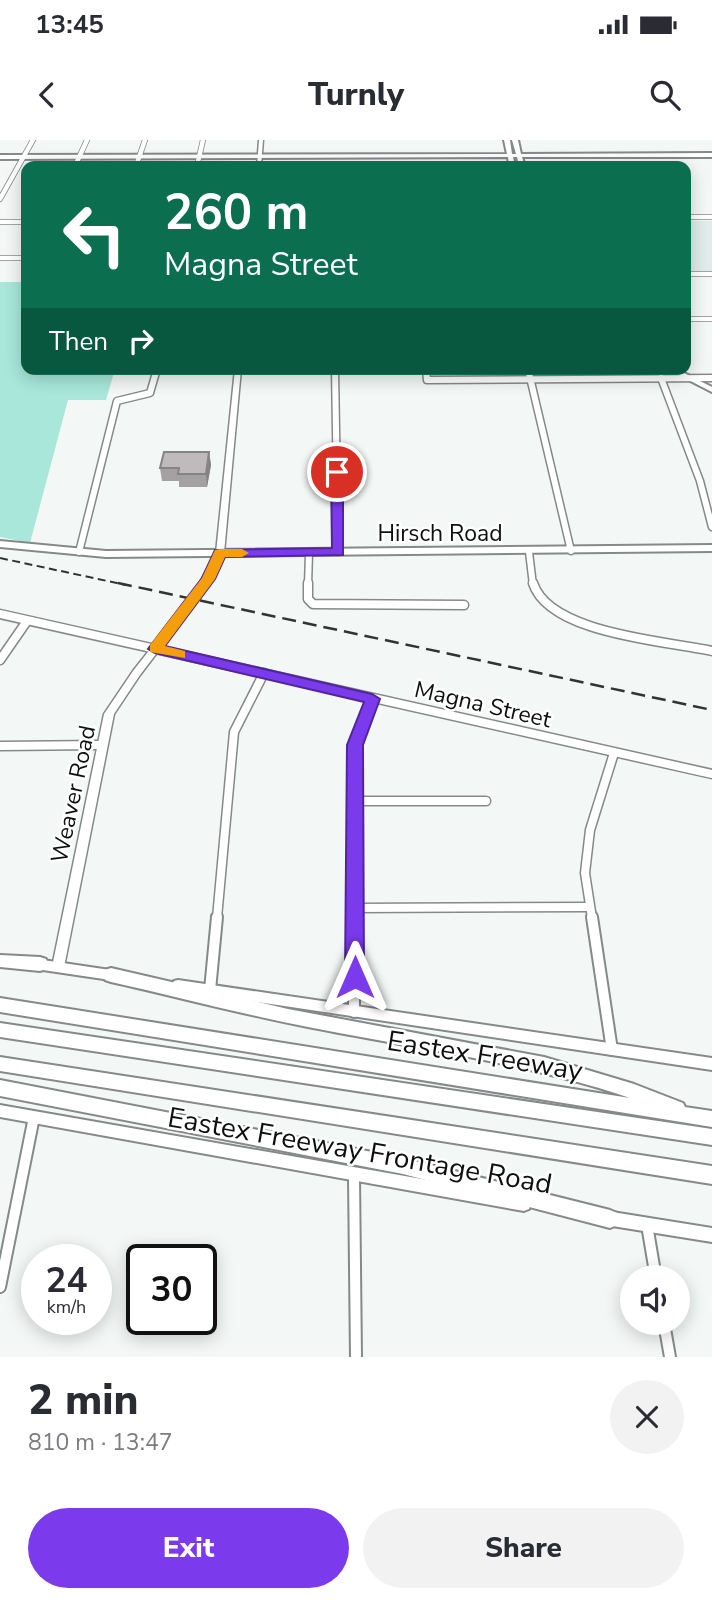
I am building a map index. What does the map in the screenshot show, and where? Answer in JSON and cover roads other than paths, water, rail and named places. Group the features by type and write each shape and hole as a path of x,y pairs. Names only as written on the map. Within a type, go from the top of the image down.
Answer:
{"highway":[{"path":"0,960 40,964"},
{"path":"111,975 311,1020 432,1041 627,1086 703,1118"},
{"name":"Eastex Freeway","path":"0,1004 703,1118"},
{"path":"0,1030 712,1138"},
{"path":"0,1064 712,1175"},
{"path":"0,1088 403,1166 610,1219"}],"main road":[{"path":"507,140 511,161"},
{"path":"515,140 521,161"},
{"path":"0,156 712,154"},
{"path":"681,375 712,390"},
{"name":"Hirsch Road","path":"0,544 79,552 220,553 529,552 712,548"},
{"path":"40,964 712,1065"},
{"name":"Eastex Freeway Frontage Road","path":"0,1111 354,1176 712,1235"}],"street":[{"path":"22,161 33,140"},
{"path":"77,161 87,140"},
{"path":"138,161 145,140"},
{"path":"198,161 203,140"},
{"path":"259,161 261,140"},
{"path":"0,199 21,163"},
{"path":"691,217 712,217"},
{"path":"0,222 21,222"},
{"path":"0,258 21,258"},
{"path":"691,274 712,274"},
{"path":"691,319 712,319"},
{"path":"79,552 117,401 126,396 150,393 155,375"},
{"name":"Weaver Road","path":"58,967 109,714 208,579 220,553 237,375"},
{"path":"335,375 338,552"},
{"path":"427,375 427,380 712,378"},
{"path":"530,375 571,551"},
{"path":"661,378 700,481 712,527"},
{"path":"529,552 536,590 558,613 586,624 712,651"},
{"path":"309,553 308,599 313,604 464,605"},
{"name":"Magna Street","path":"0,614 712,774"},
{"path":"0,660 27,621"},
{"path":"210,989 234,732 264,673"},
{"path":"354,1012 355,745 372,699"},
{"path":"0,746 101,746"},
{"path":"612,1051 589,907 585,850 614,752"},
{"path":"354,801 486,801"},
{"path":"354,908 589,907"},
{"path":"0,1287 34,1117"},
{"path":"354,1176 356,1357"},
{"path":"647,1225 654,1265"},
{"path":"666,1335 670,1357"}],"railway":[{"path":"0,558 126,585"},
{"path":"118,583 712,710"}]}
